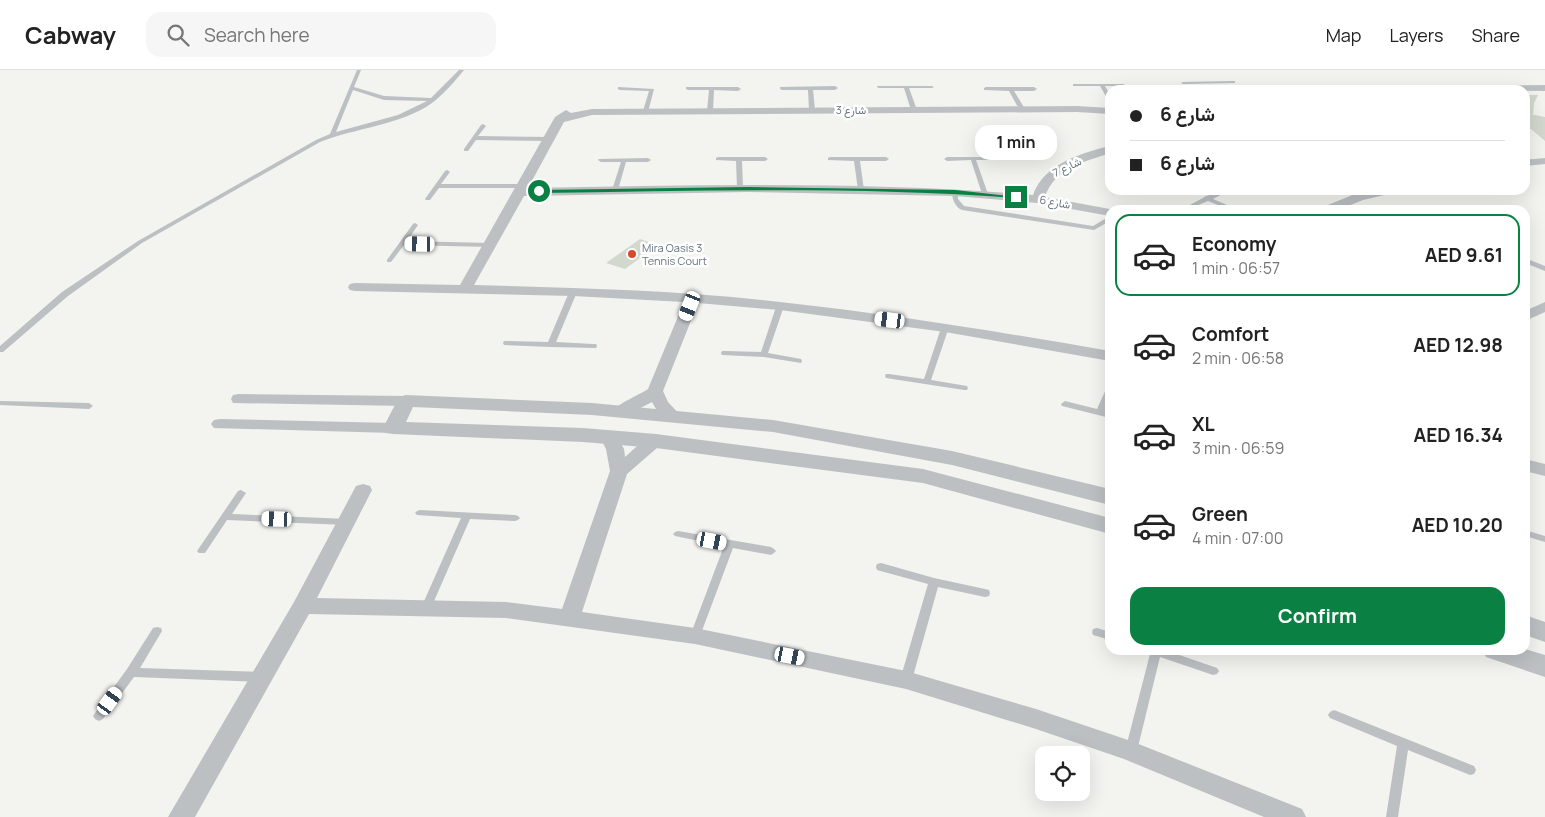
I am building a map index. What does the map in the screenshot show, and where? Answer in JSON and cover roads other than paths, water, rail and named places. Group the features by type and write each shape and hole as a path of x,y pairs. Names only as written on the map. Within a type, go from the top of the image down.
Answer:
{"street":[{"path":"1530,88 1545,88"},
{"name":"شارع 3","path":"550,139 560,120 574,114 592,112 1022,109 1105,111"},
{"path":"465,289 550,139"},
{"name":"شارع 7","path":"1038,199 1042,184 1054,173 1105,151"},
{"path":"1530,161 1545,161"},
{"name":"شارع 6","path":"521,189 740,188 955,192 1038,199 1105,211"},
{"path":"1339,205 1368,195"},
{"path":"355,287 573,292 693,298 780,306 945,327 1105,355"},
{"path":"621,412 642,401 655,391 693,298"},
{"path":"1530,314 1545,306"},
{"path":"655,391 661,404 673,416"},
{"path":"239,399 488,404 673,416 773,426 952,458 1045,479 1105,496"},
{"path":"393,428 406,402"},
{"path":"477,430 488,404"},
{"path":"220,424 477,430 656,441 923,476 1105,525"},
{"path":"569,618 619,471 615,449 609,437"},
{"path":"619,471 656,441"},
{"path":"1530,466 1545,470"},
{"path":"923,476 958,474 1024,489 1037,488 1045,479"},
{"path":"181,817 303,606 363,490"},
{"path":"1073,516 1072,510 1075,505 1081,502 1092,501 1105,504"},
{"path":"303,606 506,610 694,636 906,680 1036,719 1131,751 1293,817"},
{"path":"1530,627 1545,632"},
{"path":"1511,655 1545,666"}],"lane":[{"path":"332,135 358,70"},
{"path":"0,350 65,294 140,242 318,140 419,108 432,100 462,70"},
{"path":"1204,82 1207,85"},
{"path":"1183,83 1233,82"},
{"path":"1075,85 1105,86"},
{"path":"1102,86 1105,91"},
{"path":"879,87 932,87"},
{"path":"906,87 914,110"},
{"path":"351,88 384,98 432,100"},
{"path":"620,88 652,90 646,111"},
{"path":"688,88 738,88"},
{"path":"782,88 835,88"},
{"path":"810,88 812,110"},
{"path":"710,111 712,89"},
{"path":"986,89 1034,89"},
{"path":"1011,89 1022,109"},
{"path":"466,150 483,126"},
{"path":"475,138 550,139"},
{"path":"973,158 985,194"},
{"path":"947,159 997,158"},
{"path":"718,159 765,159"},
{"path":"739,159 740,188"},
{"path":"830,159 886,159"},
{"path":"857,159 861,190"},
{"path":"601,160 648,160"},
{"path":"615,190 624,160"},
{"path":"428,199 447,172"},
{"path":"437,186 521,189"},
{"path":"955,192 955,199 962,208 1094,228 1105,221"},
{"path":"1193,205 1214,195"},
{"path":"1354,195 1359,197"},
{"path":"1206,198 1224,205"},
{"path":"389,261 415,225"},
{"path":"402,243 490,244"},
{"path":"1530,262 1545,269"},
{"path":"551,345 573,292"},
{"path":"764,355 780,306"},
{"path":"927,381 945,327"},
{"path":"508,343 593,346"},
{"path":"725,353 764,355 798,361"},
{"path":"889,376 964,388"},
{"path":"1100,413 1105,401"},
{"path":"0,403 89,406"},
{"path":"1065,404 1105,414"},
{"path":"202,551 241,493"},
{"path":"420,512 515,518"},
{"path":"426,608 467,516"},
{"path":"224,517 347,522"},
{"path":"678,534 771,551"},
{"path":"1530,534 1545,539"},
{"path":"694,636 729,544"},
{"path":"881,567 934,582 985,593"},
{"path":"906,680 934,582"},
{"path":"99,716 131,672 157,631"},
{"path":"1097,632 1105,634"},
{"path":"1131,751 1153,655"},
{"path":"1166,655 1214,671"},
{"path":"131,672 262,677"},
{"path":"1334,715 1470,770"},
{"path":"1392,817 1403,743"}],"place":[{"name":"Mira Oasis 3 Tennis Court","path":"632,254"}]}
